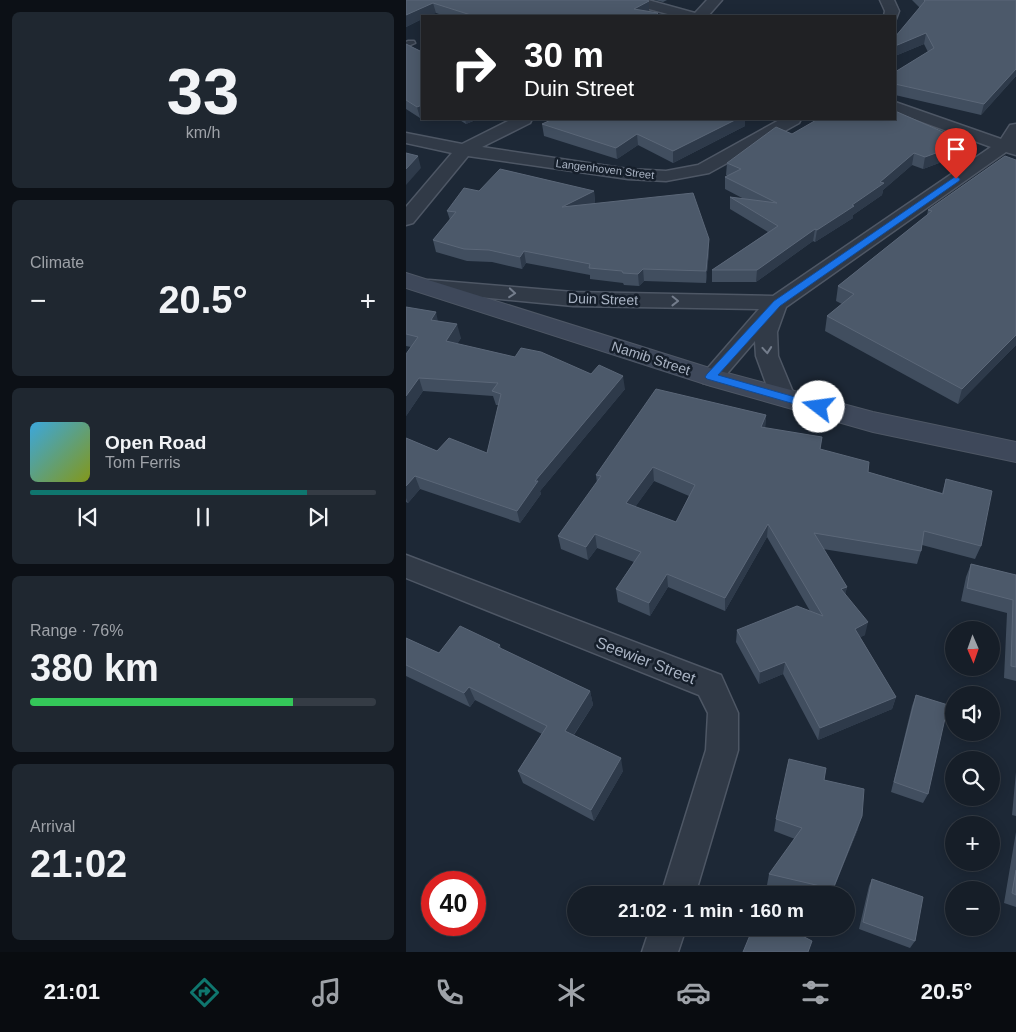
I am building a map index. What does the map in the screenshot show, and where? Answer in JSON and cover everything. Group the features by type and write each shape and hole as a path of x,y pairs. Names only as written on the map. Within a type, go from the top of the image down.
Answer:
{"street":[{"path":"632,0 686,15"},
{"path":"701,15 715,0"},
{"path":"887,0 892,11 891,15"},
{"path":"896,107 1012,141"},
{"path":"406,219 464,150 522,120"},
{"name":"Langenhoven Street","path":"406,138 464,150 628,174 666,176 703,169 791,120"},
{"path":"711,377 777,304 1012,141"},
{"name":"Namib Street","path":"406,280 711,377 873,422 1016,452"},
{"name":"Duin Street","path":"429,286 574,299 777,304"},
{"path":"777,304 766,332 767,356 783,397"},
{"name":"Seewier Street","path":"406,566 710,685 723,713 722,750 681,886"},
{"path":"660,952 665,936"}],"building":[{"path":"406,0 647,0 649,1 634,9 658,13 656,15 471,15 433,3 406,15"},
{"path":"1016,0 1016,69 984,104 896,84 896,71 934,48 926,33 896,46 896,36 925,1"},
{"path":"406,44 421,52 421,105 417,107 406,100"},
{"path":"896,111 966,142 925,157 914,153 880,182 884,183 852,205 854,206 817,230 815,229 757,270 712,270 778,226 730,197 777,203 725,177 741,169 727,163 776,127 792,134 816,120 896,120"},
{"path":"551,120 735,120 673,151 637,134 616,148 542,124"},
{"path":"406,153 418,156 406,169"},
{"path":"1005,156 1016,160 1016,335 962,389 827,316 854,294 838,286 932,211 928,210"},
{"path":"500,169 594,191 562,207 693,193 709,239 706,271 643,269 638,274 623,273 622,271 589,268 590,264 524,251 520,257 489,250 464,249 433,240 456,212 447,211 464,188 479,191"},
{"path":"406,307 436,312 431,320 457,324 446,341 515,357 521,348 541,352 591,374 599,365 623,376 535,481 538,481 517,511 415,476 406,486 406,438 437,451 449,438 487,453 501,394 492,391 498,383 419,378 406,396 406,354 418,337 406,334"},
{"path":"656,389 766,415 761,427 822,437 820,449 869,462 868,472 943,494 946,479 992,491 981,546 924,531 921,551 814,533 847,587 841,589 868,622 855,629 896,697 820,728 785,662 760,672 737,630 797,606 823,616 768,524 725,598 667,574 649,603 616,589 641,552 595,534 586,547 558,536 601,476 596,475","holes":["653,467 695,485 676,522 626,503"]},
{"path":"971,564 1016,575 1016,667 1011,666 1013,600 967,588"},
{"path":"460,626 500,645 498,647 590,691 565,731 621,758 591,810 518,771 547,726 469,687 464,693 406,665 406,638 439,653"},
{"path":"916,695 945,704 945,718 928,794 894,782"},
{"path":"789,759 826,768 824,780 864,789 862,816 834,886 820,886 769,874 802,828 776,819"},
{"path":"1016,870 1016,895 1012,893"},
{"path":"872,879 923,897 915,941 863,922"},
{"path":"750,936 802,936 812,941 808,952 743,952"}],"route":[{"path":"819,407 711,377 777,304 956,179"}]}
